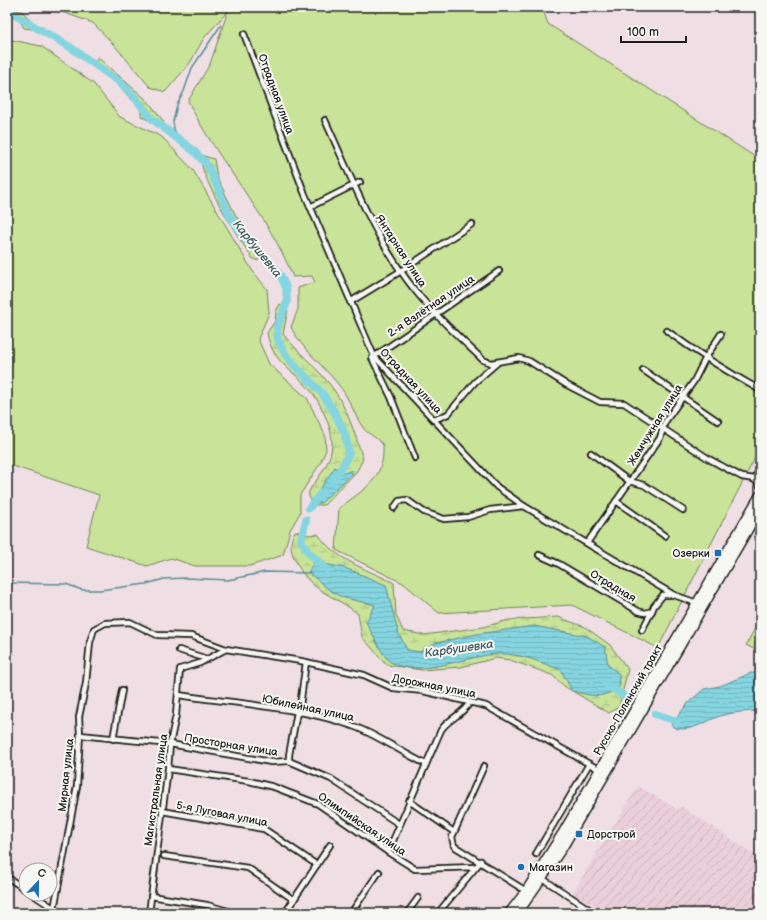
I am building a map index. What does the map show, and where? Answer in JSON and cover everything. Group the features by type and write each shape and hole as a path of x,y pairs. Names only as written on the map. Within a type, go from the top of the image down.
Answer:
{"main road":[{"name":"Русско-Полянский тракт","path":"509,913 526,891 562,834 760,495"},
{"name":"Русско-Полянский тракт","path":"518,913 543,879 760,509"}],"street":[{"name":"Отрадная улица","path":"244,34 310,207 374,356 402,388 497,487 524,506 674,595"},
{"name":"Янтарная улица","path":"325,120 370,219 401,271 436,315 483,360 490,363 497,363"},
{"path":"310,207 360,182"},
{"path":"350,302 401,271 472,224"},
{"name":"2-я Взлётная улица","path":"374,356 499,271"},
{"path":"667,331 760,390"},
{"name":"Жемчужная улица","path":"588,543 629,481 660,438 663,429 694,381 706,357 721,334"},
{"path":"374,356 372,358 391,397 415,458"},
{"path":"434,420 448,414 475,382 497,363 519,358 529,361 567,385 600,402 624,403 709,459 742,477 754,480 760,486"},
{"path":"643,370 718,421"},
{"path":"591,453 629,481 644,485 683,510"},
{"path":"754,480 760,469"},
{"path":"394,508 399,501 407,500 424,512 444,519 468,517 490,510 524,506"},
{"path":"616,502 665,536"},
{"name":"Отрадная","path":"539,555 559,564 638,611 645,613 652,611"},
{"path":"642,630 654,606 663,595 674,595 697,603"},
{"name":"Дорожная улица","path":"90,642 92,634 97,626 105,623 130,622 157,635 191,636 226,649 306,662 364,675 393,688 423,691 486,706 600,770"},
{"name":"Мирная улица","path":"54,909 77,786 80,735 79,717 86,683 90,642"},
{"path":"179,650 207,659 226,649"},
{"name":"Магистральная улица","path":"149,913 170,744 178,695 180,669 207,659"},
{"path":"306,662 289,755 290,761 331,779 399,824"},
{"path":"113,739 122,690"},
{"name":"Юбилейная улица","path":"178,695 298,712 356,727 426,764"},
{"path":"388,852 441,730 449,721 462,713 470,702"},
{"name":"Просторная улица","path":"80,735 170,744 271,762 290,761"},
{"path":"536,854 589,764"},
{"path":"484,766 454,832 452,842 454,846 526,891"},
{"name":"Олимпийская улица","path":"168,769 274,787 318,804 415,869 476,866"},
{"path":"409,801 454,832"},
{"name":"5-я Луговая улица","path":"162,811 264,829 317,864"},
{"path":"285,913 330,845"},
{"path":"164,856 248,868 294,900"},
{"path":"438,913 480,861"},
{"path":"351,913 379,872"},
{"path":"7,877 18,885"},
{"path":"543,879 595,913"},
{"path":"151,896 207,905 236,913"},
{"path":"407,913 418,898"},
{"path":"44,902 61,913"}],"shaded area":[{"path":"638,786 677,809 682,807 760,858 760,907 756,913 610,913 572,894"}],"green space":[{"path":"7,7 23,12 39,30 24,28 18,18 7,14"},
{"path":"48,7 542,7 548,24 760,160 760,448 658,648 572,605 439,613 403,583 336,550 339,508 364,489 377,475 383,457 383,445 364,429 339,385 302,344 291,327 298,309 298,288 315,282 312,276 293,277 283,254 270,231 200,124 188,101 210,64 228,11 204,38 190,63 165,92 150,87 93,23"},
{"path":"7,39 41,46 94,84 120,117 162,137 193,170 252,270 267,289 269,313 258,339 269,364 307,398 325,435 326,450 321,462 300,495 300,513 290,530 283,555 250,566 195,566 171,558 147,566 86,546 99,495 7,464"},
{"path":"97,57 148,101 164,122 151,122 141,116 141,109 97,64"},
{"path":"201,155 214,159 217,177 236,216 256,245 259,255 258,261 252,258 220,206 205,175 201,163"},
{"path":"280,304 288,310 283,334 326,379 337,394 350,421 363,459 357,471 324,505 315,505 310,499 309,492 329,459 332,447 331,434 323,410 313,394 278,359 270,343 267,333 275,321 276,311"},
{"path":"295,531 309,535 318,534 333,551 342,557 394,583 396,615 403,631 424,635 483,627 509,620 558,617 585,627 610,645 628,669 619,707 609,713 564,686 552,675 510,660 496,658 461,667 422,670 387,665 362,637 358,614 316,587 302,573 291,550 291,543"},
{"path":"760,619 760,652 746,645"}],"water":[{"path":"335,467 342,474 352,470 352,474 321,503 315,503 315,496"},
{"path":"314,562 345,568 386,585 398,632 407,650 420,652 436,643 477,634 534,626 587,636 605,647 608,665 619,674 620,686 608,693 597,696 572,691 561,670 531,659 507,654 487,655 432,667 406,667 394,664 382,652 366,622 375,605 341,597 328,589 308,572"},
{"path":"751,673 760,673 760,711 723,715 692,728 680,729 673,727 668,717 677,717 689,702 704,689 720,686"}],"waterway":[{"name":"Карбушевка","path":"7,7 13,14 70,47 118,81 133,95 151,118 194,151 208,166 229,214 241,234 267,259 281,276 286,288 287,302 277,327 278,340 285,354 322,393 335,413 345,434 349,453 333,481"},
{"path":"179,139 174,129 173,122 177,105 184,91 192,68 221,25"},
{"name":"Карбушевка","path":"309,508 322,492"},
{"name":"Карбушевка","path":"306,520 301,540 308,552 326,569"},
{"path":"7,583 66,584 82,590 100,590 146,584 164,579 186,578 228,580 265,572 310,573"},
{"name":"Карбушевка","path":"606,684 627,698"},
{"name":"Карбушевка","path":"655,714 677,721"}],"place":[{"name":"Озерки","path":"718,553"},
{"name":"Дорстрой","path":"579,834"},
{"name":"Магазин","path":"521,867"}]}
